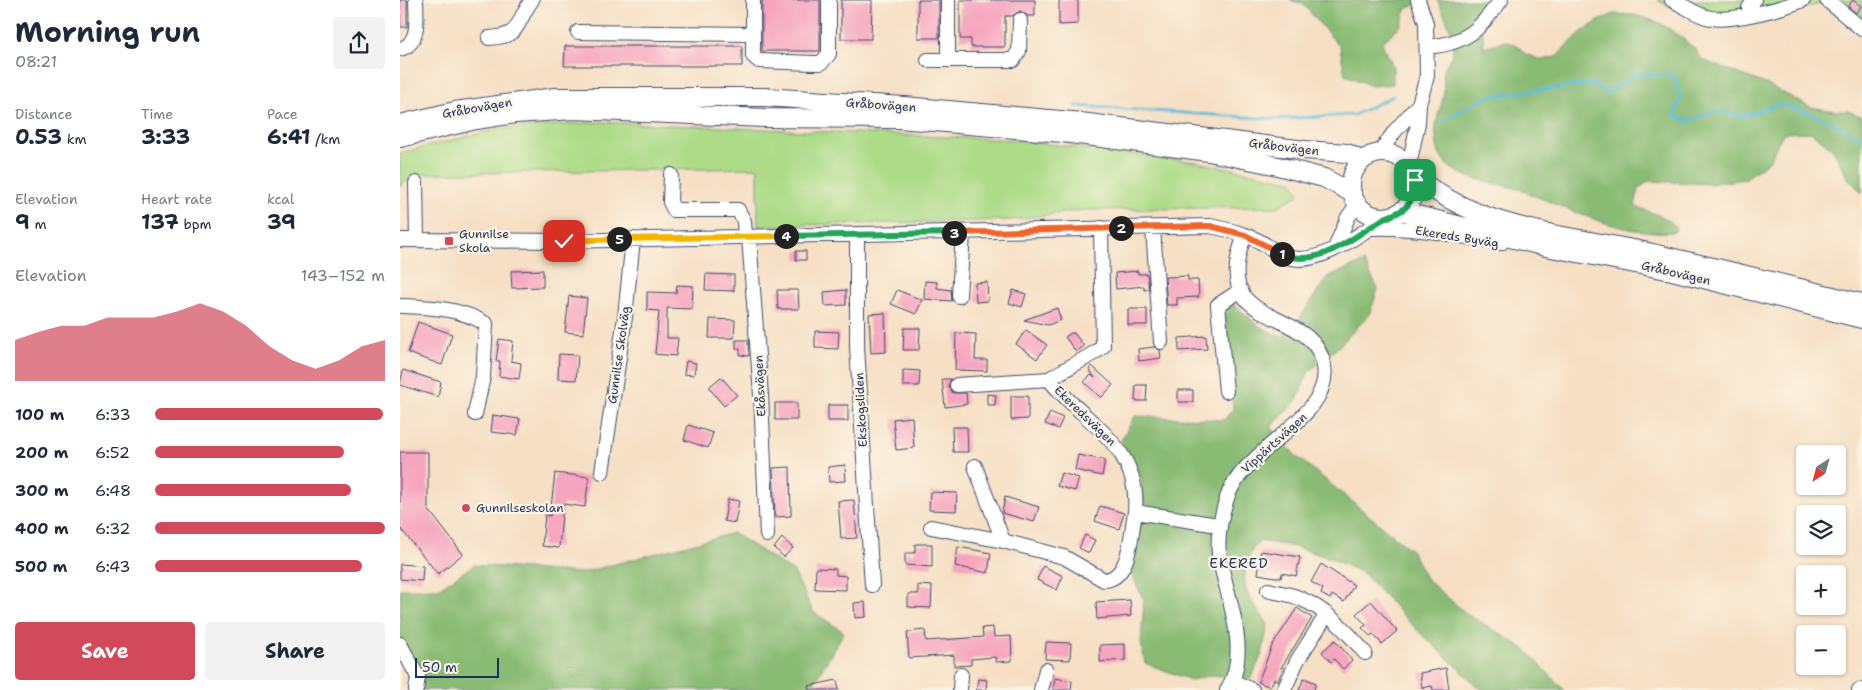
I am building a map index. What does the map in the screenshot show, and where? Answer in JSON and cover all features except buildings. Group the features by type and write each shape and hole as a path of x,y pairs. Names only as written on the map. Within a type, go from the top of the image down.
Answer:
{"main road":[{"name":"Gråbovägen","path":"400,124 455,111 555,97 764,97 904,106 1072,121 1305,150 1346,153 1362,160"},
{"name":"Gråbovägen","path":"400,138 476,120 515,114 574,110 765,118 899,119 1063,133 1209,152 1278,166 1324,178 1354,199"},
{"path":"1380,152 1396,155 1411,169 1414,194 1394,214 1371,214 1354,199 1352,175 1362,160 1380,152"},
{"name":"Gråbovägen","path":"1411,169 1442,195 1489,216 1525,227 1553,235 1714,267 1862,303"},
{"name":"Gråbovägen","path":"1394,214 1546,247 1672,271 1862,319"}],"street":[{"path":"400,49 412,41 416,30 416,0"},
{"path":"489,38 508,36 515,30 532,0"},
{"path":"753,0 753,56 760,61 821,63 829,54 829,0"},
{"path":"948,0 948,60"},
{"path":"1411,169 1419,104 1428,76 1426,23 1418,0"},
{"path":"1428,48 1473,34 1501,0"},
{"path":"1750,14 1749,8 1754,0"},
{"path":"1677,1 1710,18 1722,19 1785,7 1804,0"},
{"path":"1827,0 1862,30"},
{"path":"928,60 1013,60 1019,52 1020,20"},
{"path":"578,32 753,34"},
{"path":"1380,152 1395,131 1419,104"},
{"name":"Ekåsvägen","path":"671,175 670,202 674,210 738,210 744,221 761,395 767,535"},
{"path":"416,183 417,240"},
{"path":"1336,246 1354,199"},
{"path":"400,240 633,239 1210,226 1245,235 1291,258 1311,258 1336,246 1347,244 1368,228 1394,214"},
{"name":"Ekereds Byväg","path":"1368,228 1392,227 1524,247 1546,247"},
{"name":"Ekeredsvägen","path":"931,527 1003,541 1064,558 1098,577 1109,580 1118,575 1124,564 1135,512 1134,487 1123,454 1111,439 1049,379 1071,365 1096,353 1103,346 1101,228"},
{"path":"1153,228 1161,342"},
{"path":"959,296 964,233"},
{"name":"Ekskogsliden","path":"857,235 857,347 872,585"},
{"name":"Vippärtsvägen","path":"1230,685 1237,642 1231,601 1220,560 1218,525 1227,496 1240,472 1309,411 1319,397 1324,366 1317,349 1309,340 1251,304 1241,290 1235,269 1237,256 1245,235"},
{"name":"Gunnilse Skolväg","path":"602,472 625,317 633,239"},
{"path":"1226,391 1218,305 1241,290"},
{"path":"400,306 436,308 476,318 486,324 483,377 475,414"},
{"path":"957,385 1049,379"},
{"path":"975,466 1003,541"},
{"path":"1135,512 1218,525"},
{"path":"1268,590 1299,598 1327,614 1349,634 1365,653"},
{"path":"1284,690 1297,661 1327,614"},
{"path":"400,644 418,677 416,690"},
{"path":"1042,690 1046,670"},
{"path":"960,690 961,675"},
{"path":"1230,685 1252,690"}],"green space":[{"path":"1290,0 1427,0 1406,9 1401,25 1382,43 1393,66 1393,84 1372,86 1345,75 1340,47 1303,4"},
{"path":"1437,0 1493,0 1481,15 1484,47 1505,41 1518,46 1525,54 1542,60 1556,57 1579,34 1600,20 1614,14 1635,15 1660,23 1696,50 1702,60 1766,84 1810,107 1848,111 1862,117 1862,193 1847,177 1833,149 1811,132 1783,133 1769,161 1745,179 1709,184 1649,181 1639,188 1635,206 1663,217 1676,226 1675,232 1635,230 1616,226 1523,191 1462,174 1451,168 1443,160 1438,150 1436,123 1444,95 1444,71 1452,54 1453,47 1449,26"},
{"path":"1657,0 1862,0 1862,33 1821,4 1708,25"},
{"path":"600,122 1016,140 1197,162 1292,181 1300,194 1277,207 1085,210 1011,220 758,226 758,168 423,174 402,183 400,187 400,153 497,129"},
{"path":"1364,262 1378,289 1369,315 1338,347 1308,372 1297,400 1271,427 1295,455 1411,550 1427,580 1467,614 1525,649 1564,690 1482,690 1419,632 1363,573 1332,559 1296,547 1260,541 1254,547 1249,557 1245,584 1253,604 1268,624 1262,654 1251,679 1212,675 1191,680 1145,663 1141,643 1144,601 1131,573 1143,501 1141,477 1121,440 1135,416 1224,420 1233,409 1225,310 1231,302 1260,327 1283,337 1300,318 1327,277"},
{"path":"733,533 794,572 813,612 844,632 810,690 419,690 400,638 400,589 438,589 474,565 581,573"}],"waterway":[{"path":"1442,121 1489,96 1593,84 1609,93 1635,74 1673,75 1681,97 1674,115 1688,121 1714,111 1743,116 1779,104 1821,117 1862,138"},
{"path":"1076,106 1276,119 1354,115 1393,96"}],"place":[{"name":"Gunnilse Skola","path":"449,241"},
{"name":"Gunnilseskolan","path":"466,508"}],"district":[{"name":"EKERED","path":"1239,563"}],"route":[{"path":"564,241 895,235 1210,226 1245,235 1291,258 1304,259 1319,256 1336,246 1347,244 1368,228 1401,211 1411,201 1414,194 1415,180"}]}
